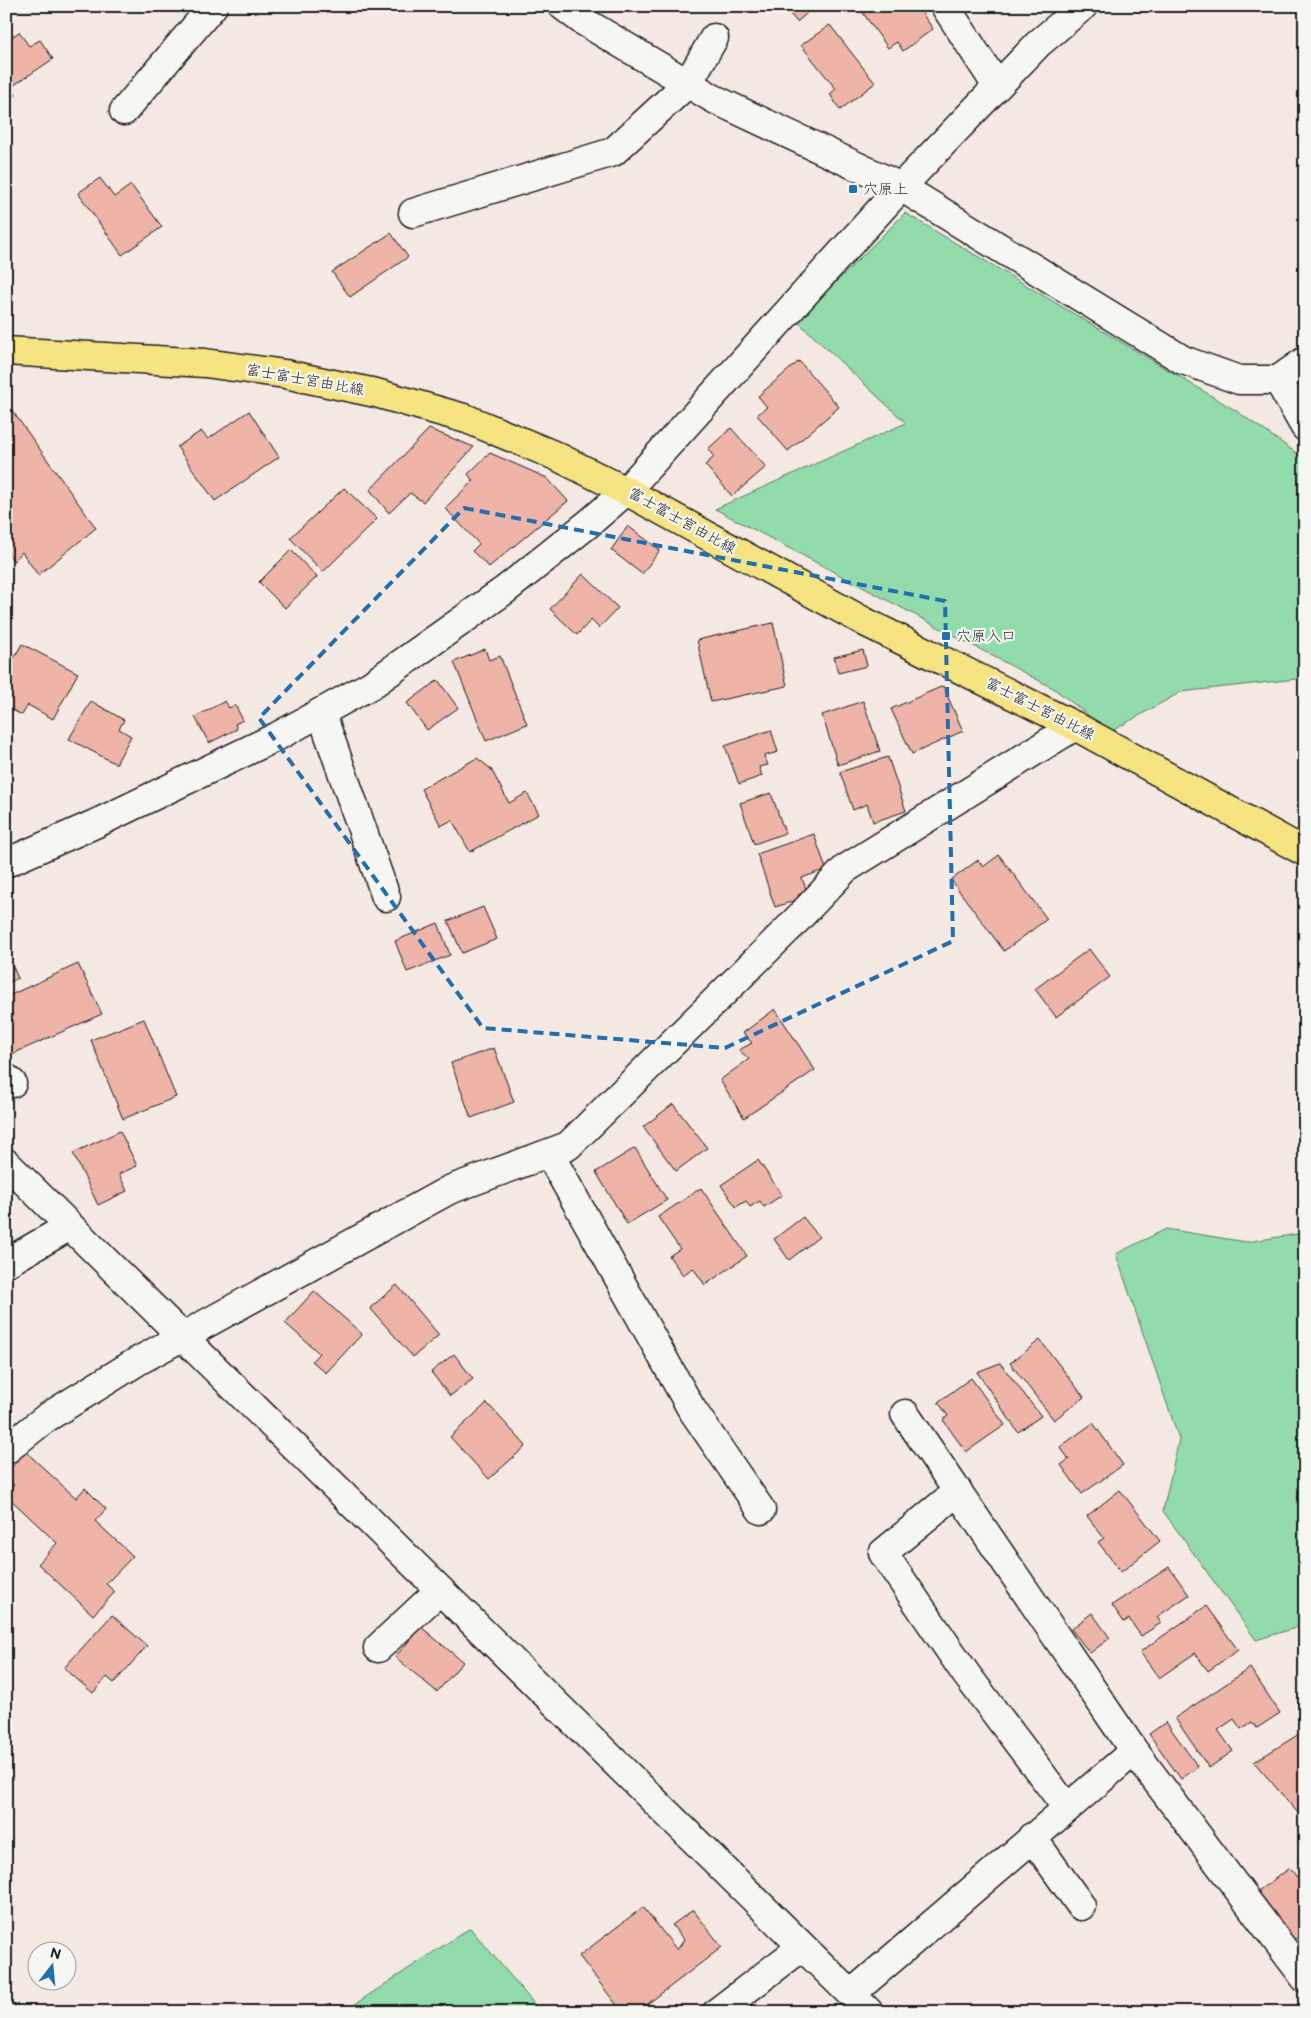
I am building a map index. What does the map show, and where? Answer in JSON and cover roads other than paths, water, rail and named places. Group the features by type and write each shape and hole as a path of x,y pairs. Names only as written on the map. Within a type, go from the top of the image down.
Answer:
{"main road":[{"name":"富士富士宮由比線","path":"6,351 205,362 285,374 376,393 467,419 556,456 626,491 865,622 1075,726 1305,852"}],"street":[{"path":"124,111 213,6"},
{"path":"563,6 583,21 714,99 901,186 1183,360 1239,380 1278,380 1305,361"},
{"path":"944,6 997,86"},
{"path":"6,863 97,823 276,738 371,685 505,590 588,524 626,491 901,186 1038,44 1083,6"},
{"path":"413,213 613,152 688,83 714,38"},
{"path":"1278,380 1305,427"},
{"path":"321,712 386,897"},
{"path":"6,1450 46,1418 138,1361 450,1190 568,1146 783,934 845,869 1075,726"},
{"path":"549,1152 691,1408 761,1510"},
{"path":"6,1163 860,2003 1032,1837 1134,1751"},
{"path":"6,1263 70,1226"},
{"path":"905,1414 1134,1751 1305,1978"},
{"path":"958,1491 883,1553 966,1674 1067,1808"},
{"path":"378,1648 440,1590"},
{"path":"1032,1837 1081,1906"},
{"path":"717,2012 802,1947"}],"place":[{"name":"穴原上","path":"853,189"},
{"name":"穴原入口","path":"946,636"}]}
